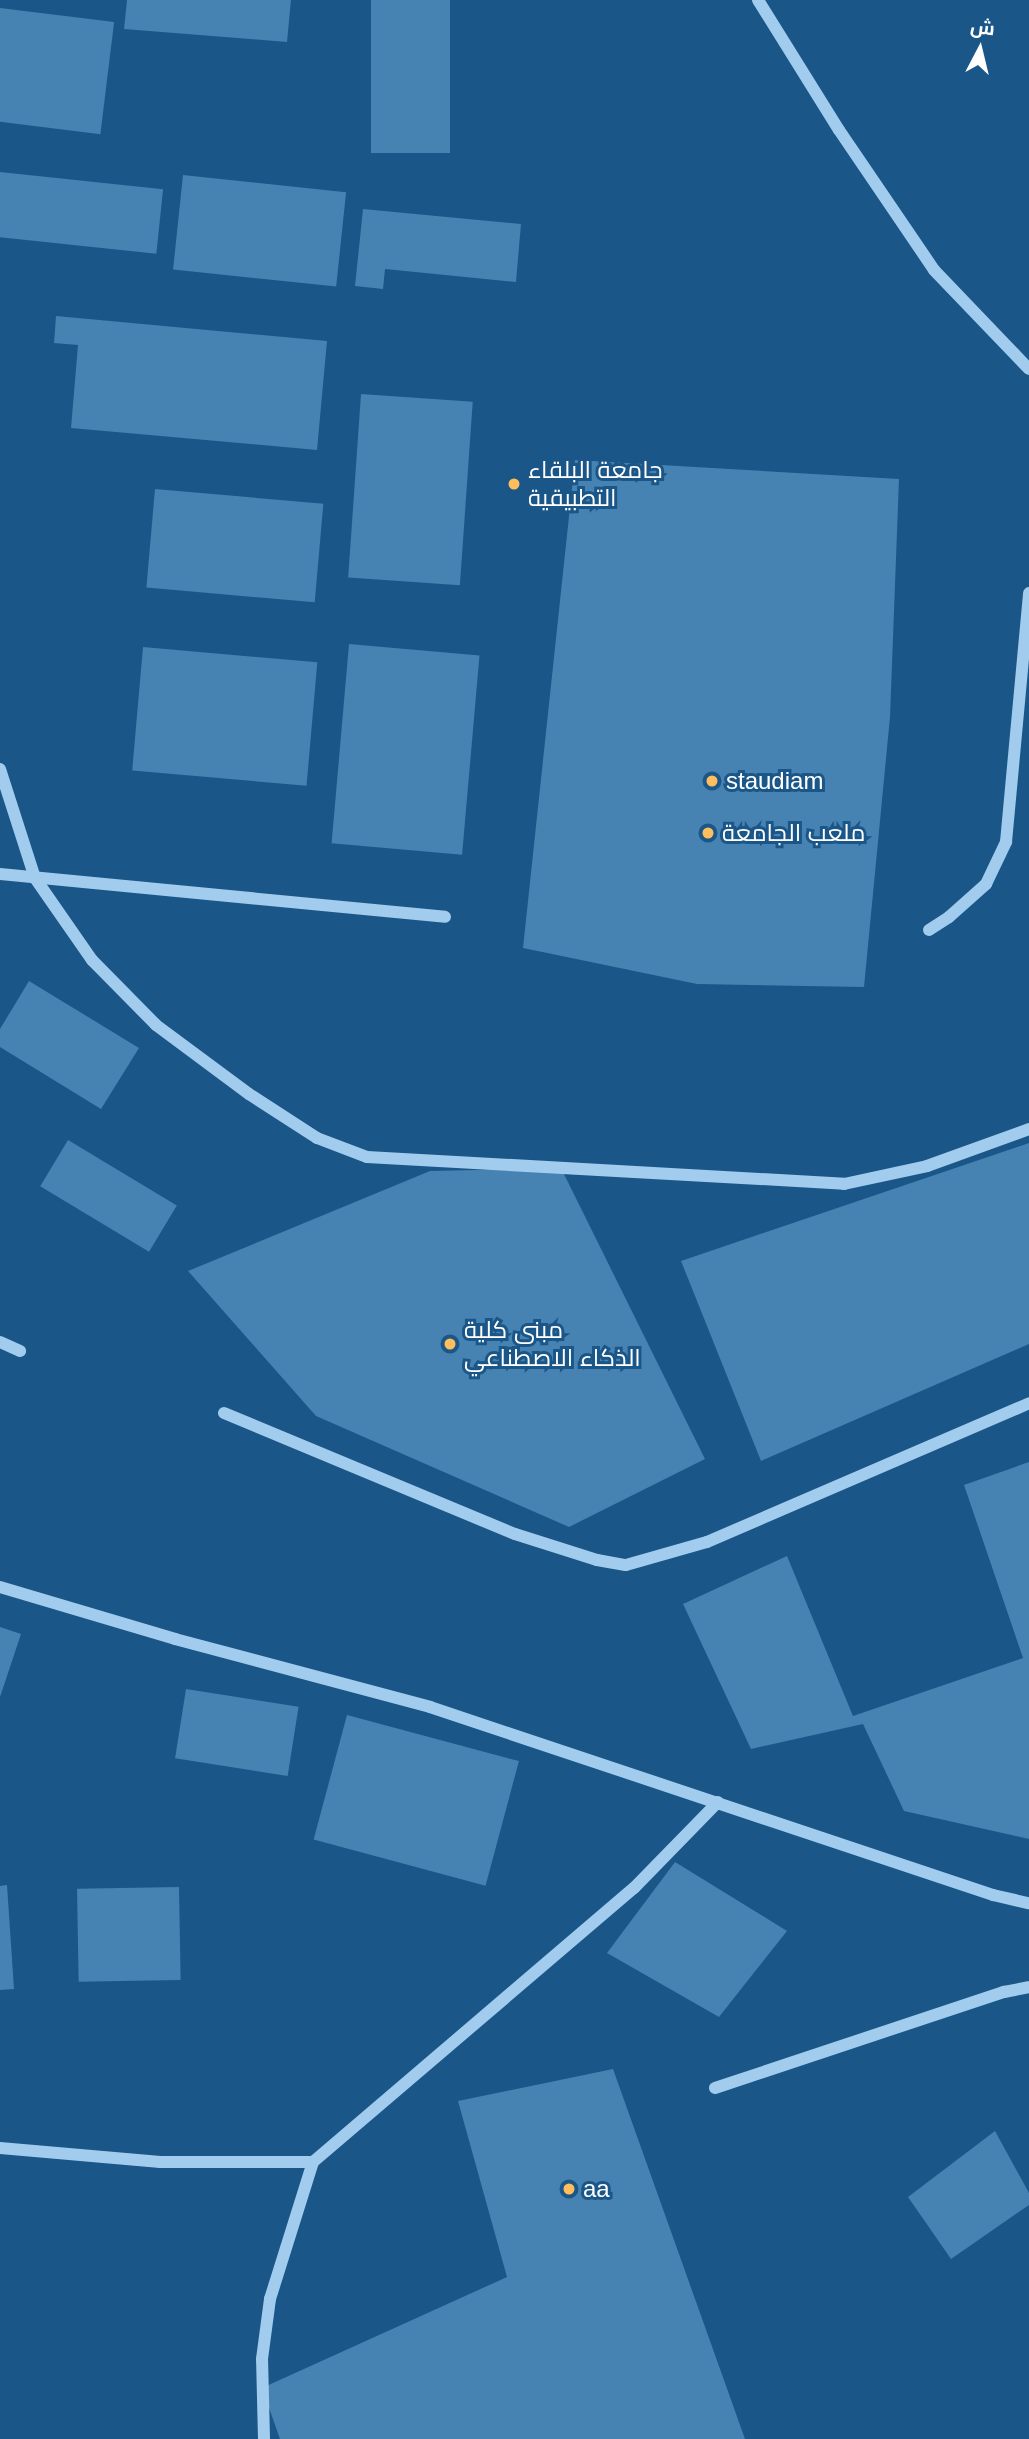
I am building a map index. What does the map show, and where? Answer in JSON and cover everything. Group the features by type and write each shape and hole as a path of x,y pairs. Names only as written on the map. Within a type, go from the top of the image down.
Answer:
{"street":[{"path":"758,0 839,130 934,270 1029,369"},
{"path":"929,930 949,917 986,884 1006,842 1029,593"},
{"path":"0,769 35,878 92,960 156,1025 249,1094 317,1138 367,1157 844,1184 927,1166 1029,1129"},
{"path":"0,874 445,917"},
{"path":"0,1342 20,1351"},
{"path":"224,1413 515,1534 597,1560 626,1565 707,1542 1029,1404"},
{"path":"0,1587 175,1639 430,1707 993,1895 1029,1903"},
{"path":"264,2439 262,2359 270,2298 313,2162 634,1888 718,1802"},
{"path":"715,2088 1004,1992 1029,1987"},
{"path":"0,2148 160,2162 313,2162"}],"building":[{"path":"127,0 291,0 287,42 124,29"},
{"path":"371,0 450,0 450,153 371,153"},
{"path":"0,8 114,22 100,134 0,122"},
{"path":"0,172 163,189 156,254 0,237"},
{"path":"183,175 346,192 336,287 173,269"},
{"path":"363,209 521,224 516,282 385,269 383,289 355,286"},
{"path":"56,316 327,341 317,450 71,428 78,345 54,343"},
{"path":"361,394 473,402 460,585 348,578"},
{"name":"ملعب الجامعة","path":"575,460 899,479 890,717 864,987 697,984 523,948"},
{"path":"155,489 323,504 315,602 146,588"},
{"path":"349,644 480,655 462,855 332,843"},
{"path":"143,647 317,662 307,786 132,771"},
{"path":"29,981 139,1048 101,1109 0,1047 0,1029"},
{"path":"68,1140 177,1205 149,1252 40,1186"},
{"path":"1029,1143 1029,1344 761,1461 681,1261"},
{"name":"مبنى كلية الذكاء الاصطناعي","path":"561,1168 705,1459 569,1527 316,1416 188,1271 430,1171"},
{"path":"1029,1462 1029,1839 904,1811 863,1724 751,1749 683,1604 787,1556 853,1716 1023,1658 964,1485"},
{"path":"0,1627 21,1634 0,1697"},
{"path":"186,1689 299,1707 288,1776 175,1758"},
{"path":"347,1715 519,1761 486,1886 314,1840"},
{"path":"675,1862 787,1931 719,2017 607,1953"},
{"path":"7,1885 14,1989 0,1990 0,1886"},
{"path":"179,1887 181,1980 79,1982 77,1889"},
{"name":"aa","path":"613,2069 745,2439 280,2439 262,2388 507,2277 458,2101"},
{"path":"995,2131 1029,2193 1029,2205 951,2259 908,2197"}],"place":[{"name":"جامعة البلقاء التطبيقية","path":"514,484"},
{"name":"staudiam","path":"712,781"},
{"name":"ملعب الجامعة","path":"708,833"},
{"name":"مبنى كلية الذكاء الاصطناعي","path":"450,1344"},
{"name":"aa","path":"569,2189"}]}
